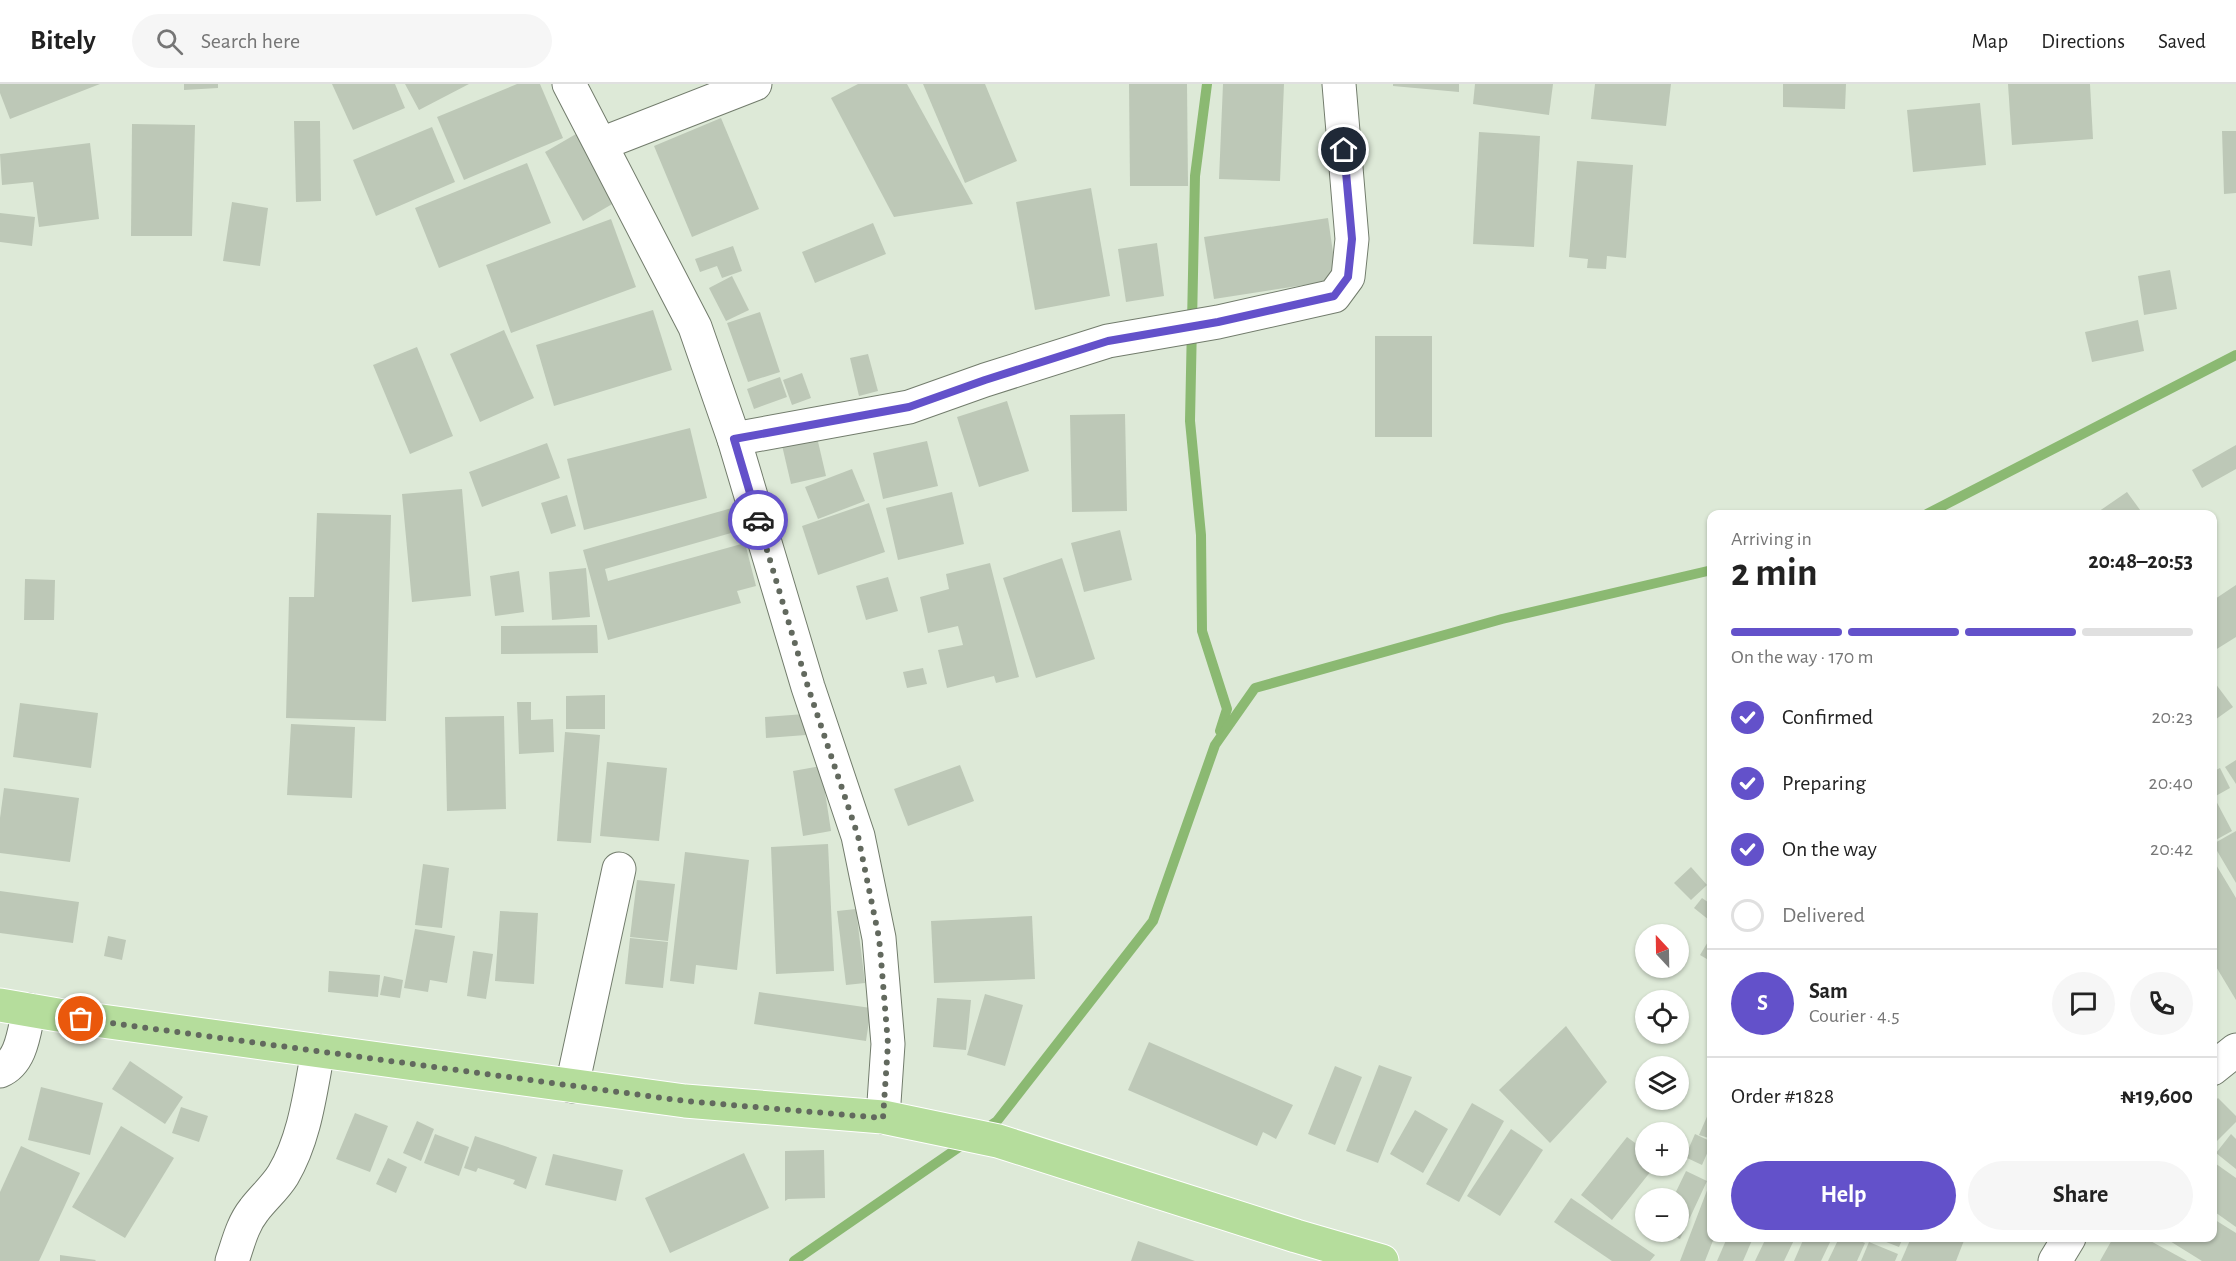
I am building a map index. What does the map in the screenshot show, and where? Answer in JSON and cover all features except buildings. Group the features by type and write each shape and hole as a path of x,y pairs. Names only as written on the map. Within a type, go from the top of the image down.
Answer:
{"main road":[{"path":"15,1008 685,1101 883,1118 998,1141 1285,1233 1382,1261"}],"street":[{"path":"569,84 695,327 734,439 808,687 858,836 879,938 888,1044 883,1118"},
{"path":"601,144 754,84"},
{"path":"734,439 909,407 1108,341 1218,322 1334,296 1348,277 1352,239 1339,84"},
{"path":"572,1086 619,868"},
{"path":"0,1071 8,1068 16,1058 15,1008"},
{"path":"2217,1065 2236,1050"},
{"path":"232,1261 244,1227 254,1210 284,1174 296,1146 308,1109 318,1051"},
{"path":"2055,1261 2067,1242"}],"waterway":[{"path":"1207,84 1195,176 1190,421 1201,535 1202,631 1227,709 1220,731"},
{"path":"1935,510 2236,355"},
{"path":"983,1131 997,1121 1153,921 1215,745 1255,688 1502,619 1707,571"},
{"path":"794,1261 968,1141"}],"way so far":[{"path":"81,1019 685,1101 883,1118 888,1044 881,959 879,938 858,836 808,687 758,520"}],"route":[{"path":"758,520 734,439 909,407 1108,341 1218,322 1334,296 1348,277 1352,239 1344,150"}]}
